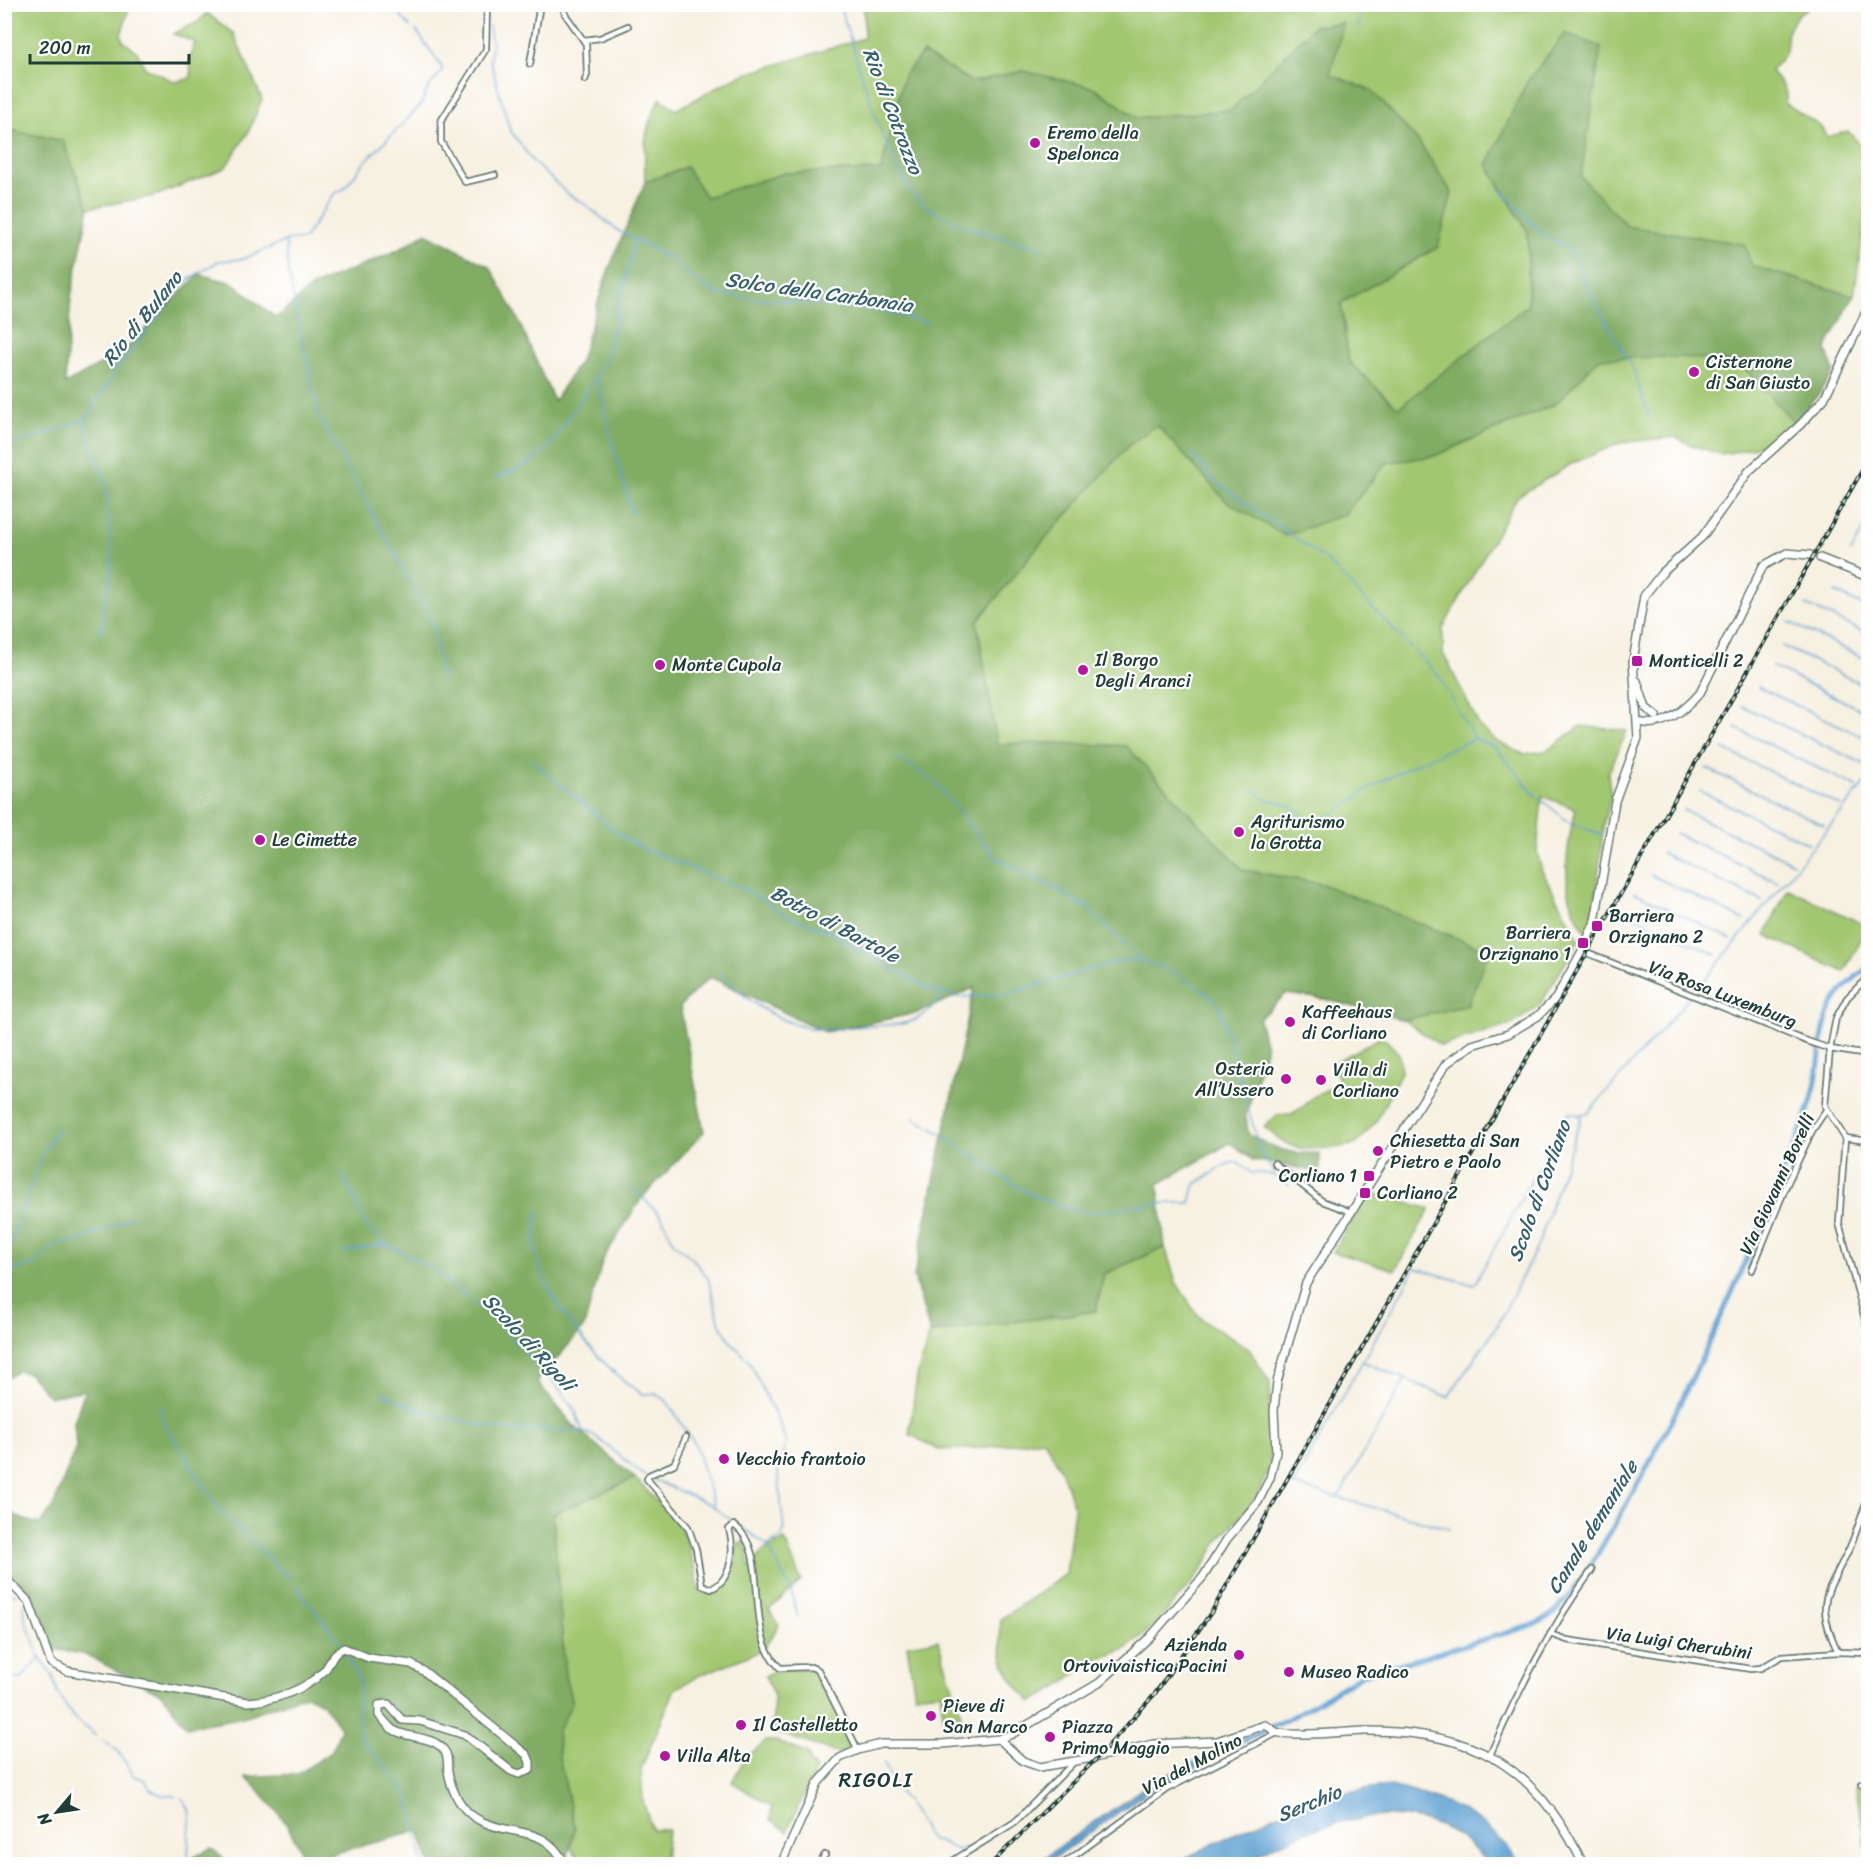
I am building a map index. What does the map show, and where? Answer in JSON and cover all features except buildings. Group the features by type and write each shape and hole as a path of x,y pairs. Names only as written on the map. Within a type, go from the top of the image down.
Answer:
{"main road":[{"path":"1636,748 1639,722 1634,648 1640,606 1646,592 1662,573 1702,537 1749,471 1800,425 1824,399 1869,308"},
{"path":"1639,722 1678,713 1691,703 1705,686 1763,566 1787,553 1810,555"},
{"path":"1820,558 1869,577"},
{"path":"1634,674 1646,708 1655,720"},
{"path":"781,1864 822,1776 840,1758 881,1744 942,1744 999,1739 1019,1730 1093,1688 1150,1637 1203,1577 1226,1541 1258,1502 1273,1470 1277,1382 1302,1292 1446,1064 1472,1046 1508,1034 1531,1021 1556,998 1593,928 1611,817 1636,748 1645,731 1655,720"},
{"path":"4,1577 29,1602 51,1663 67,1671 248,1702 266,1701 313,1680 328,1666 334,1653 344,1648 369,1658 411,1664 425,1672 527,1755 530,1770 519,1774 511,1771 465,1735 420,1720 402,1719 388,1704 379,1705 379,1715 392,1730 436,1743 443,1749 447,1755 452,1789 462,1806 478,1820 544,1838 557,1849 565,1864"},
{"path":"999,1739 1031,1765 1040,1767 1074,1762 1153,1744 1217,1741 1268,1725 1276,1732 1410,1733 1437,1737 1490,1755 1538,1792 1558,1818 1583,1864"}],"street":[{"path":"487,4 486,49 446,111 441,121 439,135 465,182 495,175"},
{"path":"530,64 540,4"},
{"path":"562,4 565,14 584,40 587,57 585,80"},
{"path":"584,40 600,38 628,26"},
{"name":"Via Rosa Luxemburg","path":"1590,954 1690,997 1830,1049"},
{"path":"1869,977 1852,991 1841,1006 1832,1030 1826,1110 1845,1138 1839,1223 1869,1330"},
{"path":"1830,1049 1869,1055"},
{"name":"Via Giovanni Borelli","path":"1752,1270 1797,1163 1819,1119 1826,1110"},
{"path":"1845,1138 1869,1141"},
{"path":"1274,1163 1322,1201 1352,1212"},
{"path":"686,1437 681,1453 674,1464 649,1475 647,1479 688,1527 696,1549 702,1585 711,1589 723,1581 732,1557 733,1543 729,1529 735,1525 746,1536 750,1550 757,1614 776,1664 780,1668 811,1667 822,1675 858,1750"},
{"path":"1838,1652 1825,1617 1824,1599 1851,1546 1869,1498"},
{"path":"1490,1755 1516,1695 1550,1634 1592,1570"},
{"name":"Via Luigi Cherubini","path":"1550,1634 1567,1640 1751,1669 1761,1668 1782,1656 1838,1652 1869,1653"},
{"name":"Via del Molino","path":"1063,1864 1167,1789 1276,1732"},
{"path":"948,1864 1015,1822 1074,1762"},
{"path":"1862,1784 1869,1784"},
{"path":"819,1864 825,1855"}],"green space":[{"path":"5,5 130,5 121,35 123,41 137,52 145,68 176,82 191,78 190,58 195,42 173,34 198,22 207,13 234,34 262,99 248,133 225,168 155,196 89,208 63,141 5,129"},
{"path":"864,5 1813,5 1798,14 1788,30 1786,52 1771,71 1785,89 1785,103 1820,126 1827,137 1848,131 1868,153 1868,197 1854,296 1785,276 1767,392 1794,422 1785,431 1762,445 1740,451 1720,454 1675,437 1620,443 1573,463 1518,496 1443,628 1443,653 1480,727 1499,743 1524,754 1546,751 1581,726 1627,731 1608,774 1611,796 1604,821 1595,904 1587,932 1578,919 1568,889 1567,856 1576,809 1542,796 1537,852 1542,871 1579,940 1540,1005 1513,1024 1441,1046 1404,1020 1468,1005 1322,884 1243,870 1126,746 1054,743 997,744 977,622 1034,551 1129,445 1157,425 1226,501 1345,514 1386,463 1434,456 1555,404 1600,358 1625,358 1528,232 1528,305 1398,408 1349,362 1341,303 1438,247 1180,114 1137,118 1095,88 1024,71 972,82 923,53 904,75 882,170 785,173 706,198 686,167 645,182 646,138 651,117 661,98 676,110 736,77 864,38"},
{"path":"1344,23 1330,74 1372,91 1419,142 1452,193 1438,247 1341,303 1349,362 1398,408 1528,305 1528,232 1487,165 1527,82 1565,33 1601,47 1581,177 1627,226 1744,244 1752,266 1854,296 1826,349 1834,372 1815,399 1794,422 1739,363 1681,357 1600,358 1555,404 1434,456 1386,463 1345,514 1285,536 1226,501 1157,425 1129,445 1034,551 977,622 997,744 1054,743 1126,746 1243,870 1322,884 1489,951 1468,1005 1404,1020 1324,999 1286,994 1259,1019 1266,1047 1246,1115 1248,1133 1282,1150 1320,1153 1320,1172 1253,1160 1230,1143 1158,1184 1165,1247 1104,1274 1096,1311 930,1333 914,1277 974,988 917,1013 825,1032 710,977 680,1006 704,1132 641,1199 603,1259 584,1327 537,1382 573,1425 635,1478 553,1514 565,1676 572,1703 557,1732 559,1757 575,1828 566,1864 430,1864 419,1831 304,1861 288,1826 245,1777 298,1774 332,1751 341,1729 322,1703 306,1695 240,1718 187,1727 161,1694 87,1655 54,1649 30,1595 5,1570 4,1501 14,1515 40,1524 53,1507 76,1447 74,1422 85,1390 50,1397 28,1373 18,1371 5,1380 5,129 63,141 89,208 71,297 65,384 122,353 199,274 233,283 276,318 311,287 398,250 426,233 490,267 516,315 554,401 580,361 606,276 645,182 686,167 706,197 785,173 881,170 904,75 923,53 972,82 1024,71 1095,88 1137,118 1231,110 1314,26"},
{"path":"1788,889 1868,926 1844,972 1765,935"},
{"path":"1379,1038 1387,1041 1399,1054 1401,1072 1376,1122 1356,1144 1334,1148 1303,1149 1284,1143 1264,1127 1277,1115 1291,1114 1313,1097 1340,1083 1333,1063"},
{"path":"1369,1192 1430,1209 1395,1270 1333,1252"},
{"path":"1165,1247 1176,1282 1193,1309 1204,1321 1249,1349 1270,1382 1270,1466 1255,1500 1221,1537 1199,1574 1155,1625 1126,1649 1092,1661 1055,1689 1032,1702 1015,1684 1005,1665 1001,1644 1001,1619 1066,1574 1074,1508 1062,1472 1044,1440 979,1448 939,1450 909,1434 917,1376 930,1333 1096,1311 1104,1274"},
{"path":"635,1478 681,1527 695,1568 699,1590 714,1594 720,1590 731,1572 737,1544 745,1541 750,1568 765,1549 785,1540 801,1581 769,1610 779,1625 763,1650 698,1676 675,1689 641,1769 643,1801 652,1830 668,1830 665,1859 670,1864 583,1864 570,1847 575,1828 559,1757 557,1732 572,1703 565,1676 553,1514"},
{"path":"938,1640 963,1721 944,1722 940,1692 915,1695 907,1645"},
{"path":"809,1668 820,1677 854,1747 840,1754 772,1731 774,1696 765,1676 779,1670"},
{"path":"766,1741 776,1741 808,1754 810,1763 816,1769 787,1831 770,1819 772,1807 732,1782 745,1758"},
{"path":"1868,1786 1868,1846 1864,1846 1865,1828 1862,1827 1856,1787"},
{"path":"211,1848 230,1864 188,1864 191,1859"}],"water":[{"path":"1196,1761 1198,1766 1157,1785 1046,1864 1035,1864 1149,1784"},
{"name":"Serchio","path":"1390,1786 1446,1803 1479,1821 1494,1833 1519,1864 1488,1864 1466,1842 1442,1827 1417,1819 1390,1816 1335,1823 1275,1845 1240,1864 1219,1866 1180,1864 1182,1860 1207,1847 1283,1812 1335,1795"}],"waterway":[{"name":"Rio di Bulano","path":"407,4 400,13 410,26"},
{"name":"Rio di Cotrozzo","path":"839,4 886,144 912,192 927,207 954,222 1042,248"},
{"path":"1358,27 1362,4"},
{"name":"Solco della Carbonaia","path":"489,26 492,45 490,60 510,130 534,163 569,195 582,202 617,230 667,257 695,280 718,294 881,311 928,323"},
{"name":"Rio di Bulano","path":"4,447 87,418 117,369 186,281 219,261 243,259 286,241 304,239 334,194 345,188 363,164 421,105 428,88 442,71 442,67 416,30"},
{"path":"1498,187 1542,234 1568,248 1574,256 1593,299 1633,369 1650,420"},
{"path":"495,479 521,467 547,450 596,376 606,358 635,240"},
{"path":"286,242 288,271 319,417 428,614 435,636 442,681"},
{"path":"597,377 610,437 633,515"},
{"path":"85,420 92,449 105,480 111,546 111,575 105,597 101,633"},
{"path":"1192,453 1213,480 1325,559 1439,676 1474,738 1496,748 1534,794 1571,824 1601,834"},
{"path":"1851,552 1868,521"},
{"path":"1835,592 1868,608"},
{"path":"1806,605 1868,634"},
{"path":"1789,622 1868,660"},
{"path":"1782,646 1868,687"},
{"path":"1771,666 1868,713"},
{"path":"1758,687 1868,739"},
{"path":"1742,706 1868,766"},
{"path":"1735,728 1857,787"},
{"path":"1253,790 1264,798 1292,806 1312,824 1393,775 1474,739"},
{"path":"1723,749 1841,806"},
{"path":"897,757 937,784 996,858 1086,907 1142,960"},
{"name":"Botro di Bartole","path":"530,759 621,836 644,849 751,892 785,915 826,930 930,990 960,997 1007,994 1119,961 1152,964 1181,977 1212,997 1220,1008 1260,1150 1274,1174"},
{"path":"1706,768 1824,825"},
{"name":"Scolo di Corliano","path":"1364,1362 1448,1397 1498,1324 1538,1245 1582,1115 1587,1114 1700,986 1868,779"},
{"path":"1700,791 1809,844"},
{"path":"1683,810 1793,863"},
{"path":"1675,833 1777,882"},
{"path":"1662,853 1762,901"},
{"path":"1651,875 1745,920"},
{"path":"1634,892 1731,939"},
{"path":"1626,913 1717,955"},
{"name":"Canale demaniale","path":"1192,1765 1294,1716 1362,1675 1530,1626 1546,1618 1560,1607 1579,1583 1607,1538 1650,1461 1704,1355 1737,1282 1809,1108 1815,1088 1828,1015 1836,998 1849,983 1868,968"},
{"path":"720,972 748,999 771,1014 796,1025 815,1029 910,1022 926,1013 943,995"},
{"path":"1450,1529 1293,1485 1415,1268 1474,1285 1569,1113 1581,1115"},
{"path":"913,1118 935,1130 997,1174 1041,1199 1064,1207 1090,1212 1156,1204 1190,1203 1195,1184 1225,1165 1236,1162 1252,1173 1272,1175 1289,1185"},
{"path":"4,1265 41,1156 58,1128"},
{"name":"Scolo di Rigoli","path":"343,1174 367,1228 385,1244 427,1265 491,1316 561,1391 575,1411 583,1432"},
{"path":"632,1187 661,1216 674,1243 692,1258 708,1278 720,1324 731,1342 749,1361 780,1425 786,1443 778,1473 784,1530 782,1537 769,1545"},
{"path":"538,1211 535,1248 539,1267 561,1309 593,1350 627,1383 643,1394 655,1394 666,1400 695,1444 714,1506"},
{"path":"4,1272 31,1266 59,1243 79,1241 132,1217"},
{"path":"343,1252 385,1244"},
{"name":"Scolo di Corliano","path":"1338,1498 1405,1380"},
{"path":"383,1393 426,1413 482,1425 511,1430 576,1430 595,1436 645,1476"},
{"path":"160,1405 164,1423 221,1512 290,1579"},
{"name":"Scolo di Rigoli","path":"650,1478 709,1504 768,1546 791,1591 798,1618"},
{"path":"295,1585 340,1643"},
{"path":"4,1593 17,1594"},
{"path":"24,1602 25,1618 40,1659 52,1674 57,1692 73,1717 96,1736"},
{"path":"345,1652 360,1682 358,1714 361,1739 402,1785 409,1797 423,1864"},
{"path":"4,1679 21,1679 39,1659"},
{"path":"102,1740 118,1751 134,1776 145,1780 150,1789 161,1795 176,1796"},
{"name":"Scolo di Rigoli","path":"884,1763 895,1787 916,1814 926,1834 931,1839 958,1850 967,1847"},
{"path":"182,1798 189,1809 188,1857 191,1864"}],"railway":[{"path":"991,1864 1098,1757 1154,1695 1212,1611 1868,460"}],"place":[{"name":"Eremo della Spelonca","path":"1035,143"},
{"name":"Cisternone di San Giusto","path":"1694,372"},
{"name":"Monticelli 2","path":"1637,661"},
{"name":"Monte Cupola","path":"660,665"},
{"name":"Il Borgo Degli Aranci","path":"1083,670"},
{"name":"Agriturismo la Grotta","path":"1239,832"},
{"name":"Le Cimette","path":"260,840"},
{"name":"Barriera Orzignano 2","path":"1597,926"},
{"name":"Barriera Orzignano 1","path":"1583,943"},
{"name":"Kaffeehaus di Corliano","path":"1290,1022"},
{"name":"Osteria All’Ussero","path":"1286,1079"},
{"name":"Villa di Corliano","path":"1321,1080"},
{"name":"Chiesetta di San Pietro e Paolo","path":"1378,1151"},
{"name":"Corliano 1","path":"1369,1176"},
{"name":"Corliano 2","path":"1365,1193"},
{"name":"Vecchio frantoio","path":"724,1459"},
{"name":"Azienda Ortovivaistica Pacini","path":"1239,1655"},
{"name":"Museo Radico","path":"1289,1672"},
{"name":"Pieve di San Marco","path":"931,1716"},
{"name":"Il Castelletto","path":"741,1725"},
{"name":"Piazza Primo Maggio","path":"1050,1737"},
{"name":"Villa Alta","path":"665,1756"}],"district":[{"name":"RIGOLI","path":"876,1780"}]}
